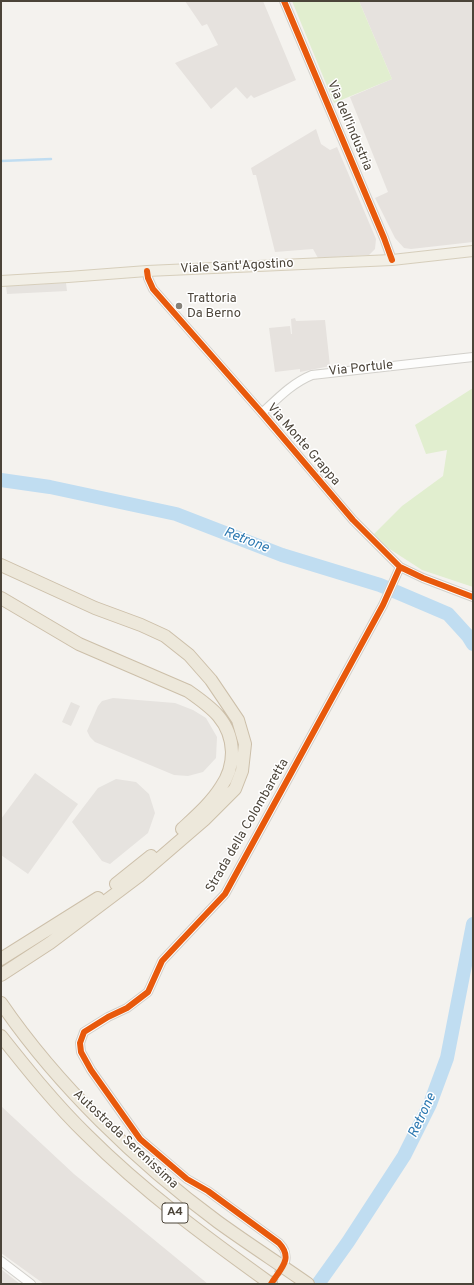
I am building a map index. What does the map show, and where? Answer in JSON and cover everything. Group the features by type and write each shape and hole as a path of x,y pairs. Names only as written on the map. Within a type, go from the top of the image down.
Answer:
{"highway":[{"path":"1,565 95,608 141,625 165,636 189,655 211,680 238,720 245,744 242,771 234,789 204,820 139,876 50,943 1,975"},
{"path":"1,598 79,644 188,691 204,702 219,717 227,730 232,746 230,768 222,786 201,811 182,830 95,900 1,959"},
{"name":"Autostrada Serenissima","path":"1,1003 52,1068 80,1099 133,1151 212,1218 304,1282"},
{"name":"Autostrada Serenissima","path":"1,1036 32,1074 86,1134 165,1205 203,1235 271,1284"},
{"path":"1,1047 15,1065 57,1111 86,1134"}],"main road":[{"name":"Viale Sant'Agostino","path":"1,281 68,278 147,271 392,260 473,251"}],"street":[{"name":"Via dell'industria","path":"284,1 378,223 392,260"},
{"name":"Via Monte Grappa","path":"147,271 152,289 353,520 400,567 423,578 473,597"},
{"name":"Via Portule","path":"262,414 290,387 303,378 312,375 473,357"},
{"name":"Strada della Colombaretta","path":"285,1262 287,1256 285,1249 279,1243 208,1192 187,1179 140,1139 91,1070 81,1052 80,1043 84,1032 108,1017 127,1008 148,992 162,961 225,894 383,605 400,567"},
{"path":"1,1261 31,1284"}],"shaded area":[{"path":"185,1 263,1 296,80 254,98 251,95 247,99 236,87 211,109 175,63 218,45 207,24 202,26"},
{"path":"359,1 473,1 473,242 411,249 404,248 395,238 375,198 388,192 350,97 392,79"},
{"path":"316,129 321,144 330,150 337,147 376,239 375,249 369,255 318,258 313,249 275,252 256,175 253,175 251,168"},
{"path":"66,283 67,291 7,294 6,286"},
{"path":"295,318 296,321 325,320 330,366 300,372 300,369 275,372 269,328 290,326 292,334 291,319"},
{"path":"113,698 175,703 193,710 206,718 217,737 216,758 203,772 188,776 174,775 95,742 87,731 98,706 102,701"},
{"path":"71,702 80,706 71,726 62,722"},
{"path":"35,773 78,804 28,874 1,855 1,819"},
{"path":"116,779 136,782 149,794 155,813 148,833 110,864 102,861 72,822 98,788"},
{"path":"1,1106 74,1174 208,1284 44,1284 1,1253"},
{"path":"1,1269 20,1284 1,1284"}],"green space":[{"path":"292,1 359,1 392,79 334,103"},
{"path":"473,388 473,587 422,570 371,537 402,506 443,476 447,450 426,454 415,425"}],"waterway":[{"path":"1,161 51,159"},
{"name":"Retrone","path":"1,480 50,487 176,514 282,555 380,585 448,614 468,636 473,644"},
{"name":"Retrone","path":"318,1284 348,1242 404,1156 430,1104 447,1058 473,924"}],"tunnel":[{"path":"271,1284 284,1263"}],"cycle path":[{"path":"284,1 392,260"},
{"path":"147,271 148,278 153,289 262,413 353,520 400,567 423,578 473,597"},
{"path":"271,1284 284,1264 285,1259 285,1254 279,1243 208,1191 187,1179 140,1139 91,1070 81,1052 80,1043 84,1032 108,1017 127,1008 148,992 162,961 225,894 383,605 400,567"}],"place":[{"name":"Trattoria Da Berno","path":"179,306"}]}
